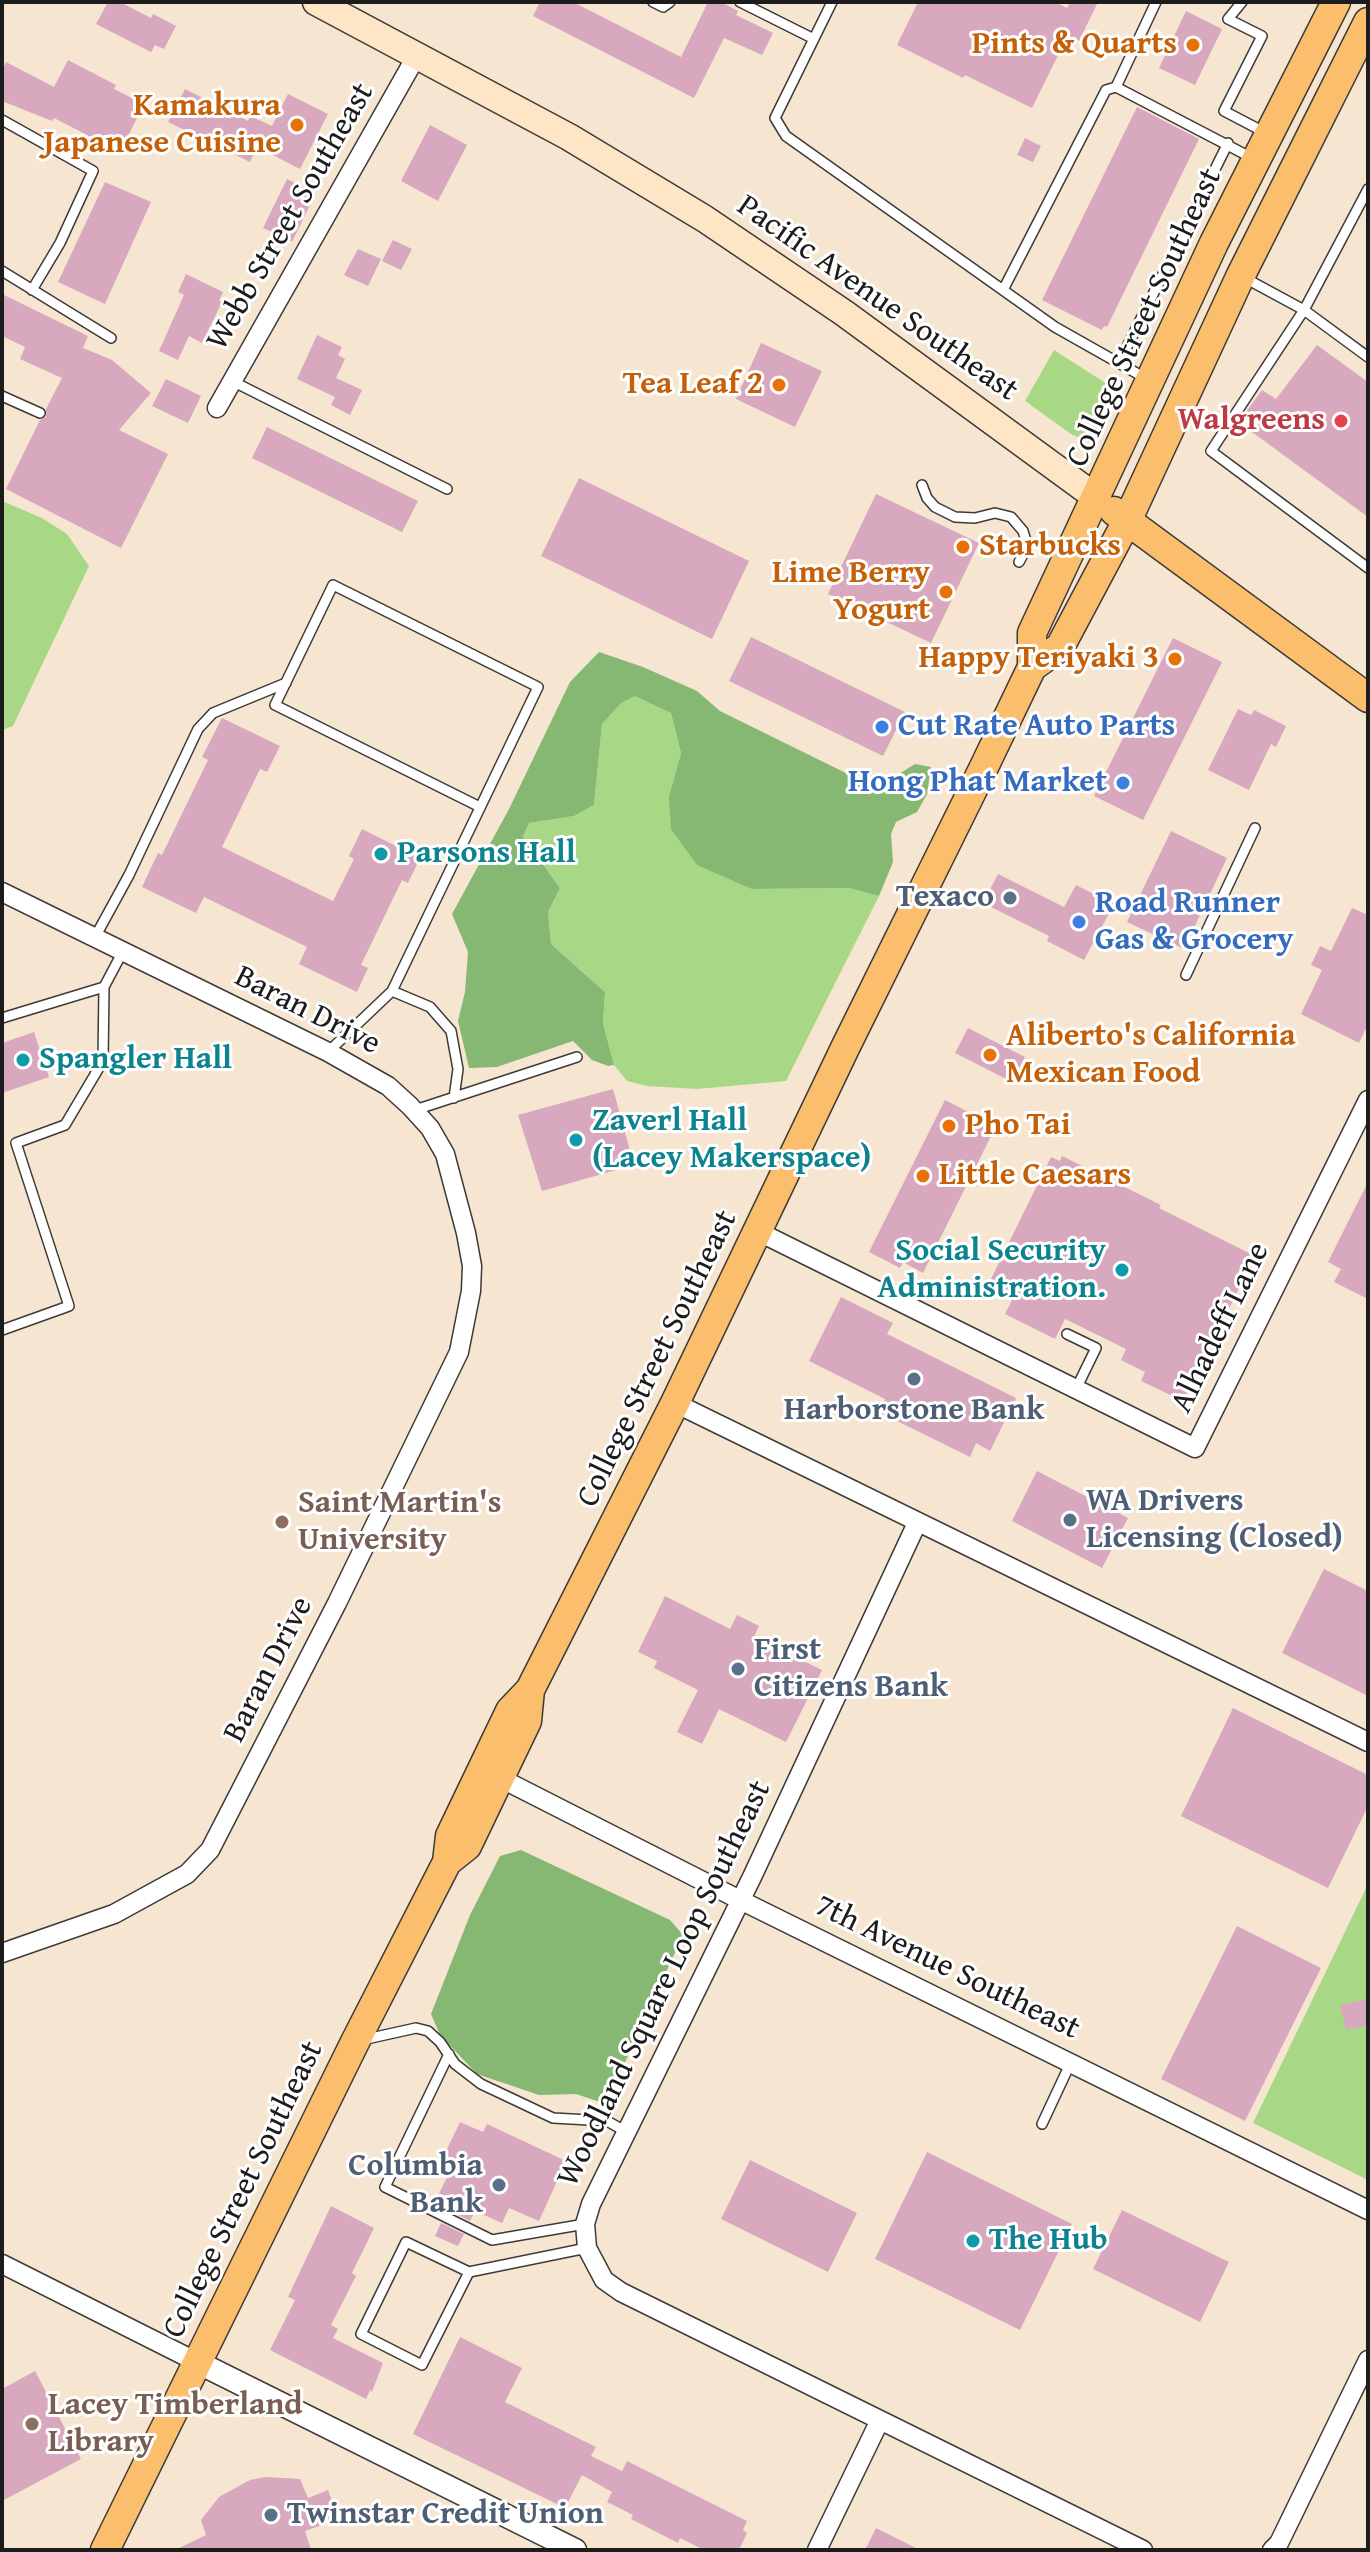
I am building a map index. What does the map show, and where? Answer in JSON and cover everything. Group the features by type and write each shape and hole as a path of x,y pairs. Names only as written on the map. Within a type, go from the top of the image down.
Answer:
{"main road":[{"name":"Pacific Avenue Southeast","path":"316,2 569,137 705,219 844,313 1368,698"},
{"name":"College Street Southeast","path":"105,2550 447,1862 450,1836 510,1711 530,1690 675,1403 1032,667 1032,633 1214,243 1270,135 1327,7"},
{"path":"1327,7 1365,39"},
{"name":"College Street Southeast","path":"1032,667 1060,647 1127,521 1241,275 1365,39"},
{"name":"College Street Southeast","path":"447,1862 467,1846 500,1778 527,1721 530,1690"}],"street":[{"name":"Webb Street Southeast","path":"217,408 230,380 306,254 417,55"},
{"name":"Baran Drive","path":"2,892 328,1052 388,1086 415,1110 445,1154 472,1266 471,1291 459,1352 337,1603 210,1850 187,1874 114,1914 2,1953"},
{"name":"Alhadeff Lane","path":"759,1232 1195,1448 1368,1100"},
{"path":"675,1403 1368,1742"},
{"name":"Woodland Square Loop Southeast","path":"917,1523 740,1900 591,2204 585,2224 587,2248 604,2280 621,2292 1143,2550"},
{"name":"7th Avenue Southeast","path":"500,1778 1368,2210"},
{"path":"2,2264 575,2550"},
{"path":"1272,2550 1279,2543 1368,2360"},
{"path":"817,2550 880,2420"}],"lane":[{"path":"653,2 663,7 670,2"},
{"path":"740,2 814,39"},
{"path":"832,2 775,118 786,136 1055,327 1150,380"},
{"path":"1116,87 1156,2"},
{"path":"1242,2 1228,19 1262,36 1224,111 1270,135"},
{"path":"1003,290 1106,90 1116,87 1228,143 1257,161"},
{"path":"2,120 93,171 60,243 32,290"},
{"path":"1119,363 1228,143"},
{"path":"1368,189 1304,310 1211,451 1368,568"},
{"path":"2,271 111,338"},
{"path":"1241,275 1304,310 1368,357"},
{"path":"230,380 447,489"},
{"path":"2,396 40,413"},
{"path":"922,485 935,507 955,517 975,518 995,513 1011,517 1023,531 1026,541 1019,562"},
{"path":"328,1052 392,991 538,687 333,585 275,705 480,807"},
{"path":"94,939 129,875 198,729 213,713 286,683"},
{"path":"1186,975 1255,828"},
{"path":"2,1330 69,1306 16,1143 65,1125 103,1061 104,987 122,953"},
{"path":"2,1018 104,987"},
{"path":"392,991 430,1007 451,1031 458,1069 454,1098"},
{"path":"415,1110 577,1057"},
{"path":"1067,1334 1096,1348 1076,1389"},
{"path":"355,2042 416,2028 428,2031 466,2074 539,2113 570,2120 607,2121 625,2131"},
{"path":"449,2054 385,2187 492,2240 585,2224"},
{"path":"1042,2124 1071,2062"},
{"path":"469,2272 422,2365 361,2334 406,2242 469,2272 587,2248"}],"green space":[{"path":"1054,350 1118,391 1092,444 1071,434 1025,401"},
{"path":"2,501 42,518 67,534 89,566 13,726 2,730"},
{"path":"599,652 697,691 720,711 862,781 881,785 915,764 931,767 927,794 917,812 896,822 891,834 893,862 879,896 849,888 752,889 697,865 671,829 669,796 681,753 671,713 635,696 621,703 602,724 594,805 574,816 529,823 523,837 560,888 548,912 551,944 605,992 603,1023 614,1065 592,1060 573,1041 497,1067 469,1068 458,1021 465,992 468,952 452,914 509,809 570,682"},
{"path":"635,695 671,713 681,753 669,796 752,889 849,888 879,896 786,1081 697,1089 647,1086 627,1081 614,1065 603,1023 605,992 551,944 548,912 560,888 523,838 529,823 574,816 594,805 602,724 620,703"},
{"path":"521,1850 670,1920 683,1935 606,2104 576,2094 539,2095 477,2074 440,2035 431,2014 470,1915 500,1856"},
{"path":"1368,1884 1368,2180 1253,2123"}],"building":[{"path":"108,2 120,2 151,18 153,14 176,26 164,49 155,45 151,52 96,24"},
{"path":"540,2 573,2 681,57 708,2 721,2 738,11 736,15 773,33 762,55 724,38 694,98 533,16"},
{"path":"918,2 1055,2 1067,8 1070,2 1098,2 1079,41 1068,35 1032,108 897,45"},
{"path":"1186,11 1222,29 1195,85 1159,68"},
{"path":"68,60 116,85 114,89 144,104 120,152 54,118 52,121 2,101 2,71 6,62 54,87"},
{"path":"185,89 248,121 250,116 272,126 288,94 328,114 300,169 257,147 250,162 168,122"},
{"path":"1137,107 1199,139 1107,327 1104,326 1102,330 1042,300"},
{"path":"430,125 467,145 438,201 401,181"},
{"path":"1025,138 1041,146 1033,162 1017,155"},
{"path":"287,179 312,191 309,207 292,242 263,228"},
{"path":"105,182 151,202 105,304 58,282"},
{"path":"393,240 412,249 401,270 382,261"},
{"path":"358,249 381,259 368,286 344,275"},
{"path":"186,274 223,292 219,301 222,302 202,343 189,336 178,360 159,351 184,295 178,292"},
{"path":"2,294 88,336 83,348 112,360 151,393 119,430 168,454 121,548 6,489 40,420 46,417 46,409 62,378 20,359 25,347 2,336"},
{"path":"317,335 342,347 338,355 345,359 336,378 362,390 350,415 331,405 335,397 297,379"},
{"name":"Tea Leaf 2","path":"761,343 822,371 795,427 736,399"},
{"path":"1317,345 1368,382 1368,517 1252,432 1259,424 1246,412 1262,390 1276,399"},
{"path":"166,379 201,396 188,423 152,406"},
{"path":"267,427 418,501 402,532 252,458"},
{"path":"579,478 749,561 712,639 541,556"},
{"path":"876,494 979,543 931,643 828,594"},
{"path":"751,637 905,712 883,756 729,681"},
{"path":"1173,638 1222,662 1143,820 1094,796"},
{"path":"1238,709 1251,715 1254,710 1286,726 1276,747 1271,744 1249,790 1208,770"},
{"name":"Parsons Hall","path":"222,718 280,746 267,772 260,769 222,847 333,901 354,859 349,856 362,829 420,858 408,883 402,880 361,965 368,968 357,992 299,964 307,947 204,897 196,913 142,887 158,853 162,855 208,760 202,757"},
{"path":"1171,831 1227,858 1184,949 1127,922"},
{"path":"998,874 1064,907 1076,885 1114,904 1084,960 1047,941 1049,936 983,903"},
{"path":"1352,908 1368,915 1368,1024 1359,1043 1301,1014 1322,970 1311,965 1320,946 1331,951"},
{"name":"Aliberto's California Mexican Food","path":"968,1028 1025,1057 1012,1082 955,1053"},
{"name":"Spangler Hall","path":"34,1032 49,1077 2,1093 2,1043"},
{"name":"Zaverl Hall (Lacey Makerspace)","path":"613,1089 634,1165 542,1191 518,1115"},
{"path":"945,1100 996,1126 923,1273 903,1262 900,1268 869,1252"},
{"name":"Social Security Administration.","path":"1062,1156 1255,1256 1183,1401 1141,1381 1145,1372 1121,1360 1126,1349 1065,1319 1055,1339 1005,1314 1014,1296 989,1283 1051,1157 1060,1161"},
{"path":"1368,1182 1368,1299 1334,1282 1341,1269 1328,1262"},
{"path":"841,1297 893,1323 887,1334 1016,1398 990,1451 976,1443 970,1457 879,1412 885,1399 809,1361"},
{"name":"WA Drivers Licensing (Closed)","path":"1037,1471 1128,1518 1102,1568 1012,1521"},
{"path":"1324,1569 1368,1591 1368,1696 1282,1653"},
{"name":"First Citizens Bank","path":"665,1596 730,1629 737,1615 759,1626 754,1637 822,1670 786,1742 719,1709 702,1744 677,1732 698,1690 654,1668 657,1661 638,1652"},
{"path":"1233,1708 1368,1775 1368,1806 1328,1888 1181,1816"},
{"path":"1237,1926 1321,1968 1245,2121 1161,2079"},
{"path":"1368,1999 1368,2025 1346,2030 1340,2005"},
{"name":"Columbia Bank","path":"460,2122 483,2132 487,2124 566,2161 539,2221 509,2208 502,2223 475,2211 470,2221 447,2209 452,2199 439,2194 447,2177 436,2172"},
{"name":"The Hub","path":"927,2152 1072,2224 1020,2330 875,2259"},
{"path":"750,2160 857,2213 828,2272 721,2219"},
{"path":"331,2206 374,2228 352,2273 356,2276 331,2325 338,2329 333,2338 383,2363 372,2392 370,2390 366,2399 270,2350 295,2300 288,2297"},
{"path":"1122,2210 1229,2262 1200,2322 1093,2269"},
{"path":"441,2223 464,2234 458,2246 435,2236"},
{"path":"460,2337 522,2368 505,2402 596,2447 591,2456 622,2471 627,2461 747,2521 743,2530 747,2533 739,2550 704,2550 680,2538 678,2543 631,2519 633,2515 607,2502 612,2492 582,2475 565,2508 413,2434"},
{"name":"Lacey Timberland Library","path":"35,2371 81,2459 2,2501 2,2389"},
{"name":"Twinstar Credit Union","path":"266,2477 300,2479 308,2498 328,2490 339,2519 305,2531 311,2550 175,2550 206,2535 201,2520 219,2497 250,2480"},
{"path":"876,2528 920,2550 865,2550"}],"place":[{"name":"Pints & Quarts","path":"1193,45"},
{"name":"Kamakura Japanese Cuisine","path":"297,125"},
{"name":"Tea Leaf 2","path":"779,385"},
{"name":"Walgreens","path":"1341,421"},
{"name":"Starbucks","path":"963,547"},
{"name":"Lime Berry Yogurt","path":"946,592"},
{"name":"Happy Teriyaki 3","path":"1175,659"},
{"name":"Cut Rate Auto Parts","path":"882,727"},
{"name":"Hong Phat Market","path":"1123,783"},
{"name":"Parsons Hall","path":"381,854"},
{"name":"Texaco","path":"1010,898"},
{"name":"Road Runner Gas & Grocery","path":"1079,922"},
{"name":"Aliberto's California Mexican Food","path":"990,1055"},
{"name":"Spangler Hall","path":"23,1060"},
{"name":"Pho Tai","path":"949,1126"},
{"name":"Zaverl Hall (Lacey Makerspace)","path":"576,1140"},
{"name":"Little Caesars","path":"923,1176"},
{"name":"Social Security Administration.","path":"1122,1270"},
{"name":"Harborstone Bank","path":"914,1379"},
{"name":"WA Drivers Licensing (Closed)","path":"1070,1520"},
{"name":"Saint Martin's University","path":"282,1522"},
{"name":"First Citizens Bank","path":"738,1669"},
{"name":"Columbia Bank","path":"499,2185"},
{"name":"The Hub","path":"973,2241"},
{"name":"Lacey Timberland Library","path":"32,2424"},
{"name":"Twinstar Credit Union","path":"271,2515"}]}
